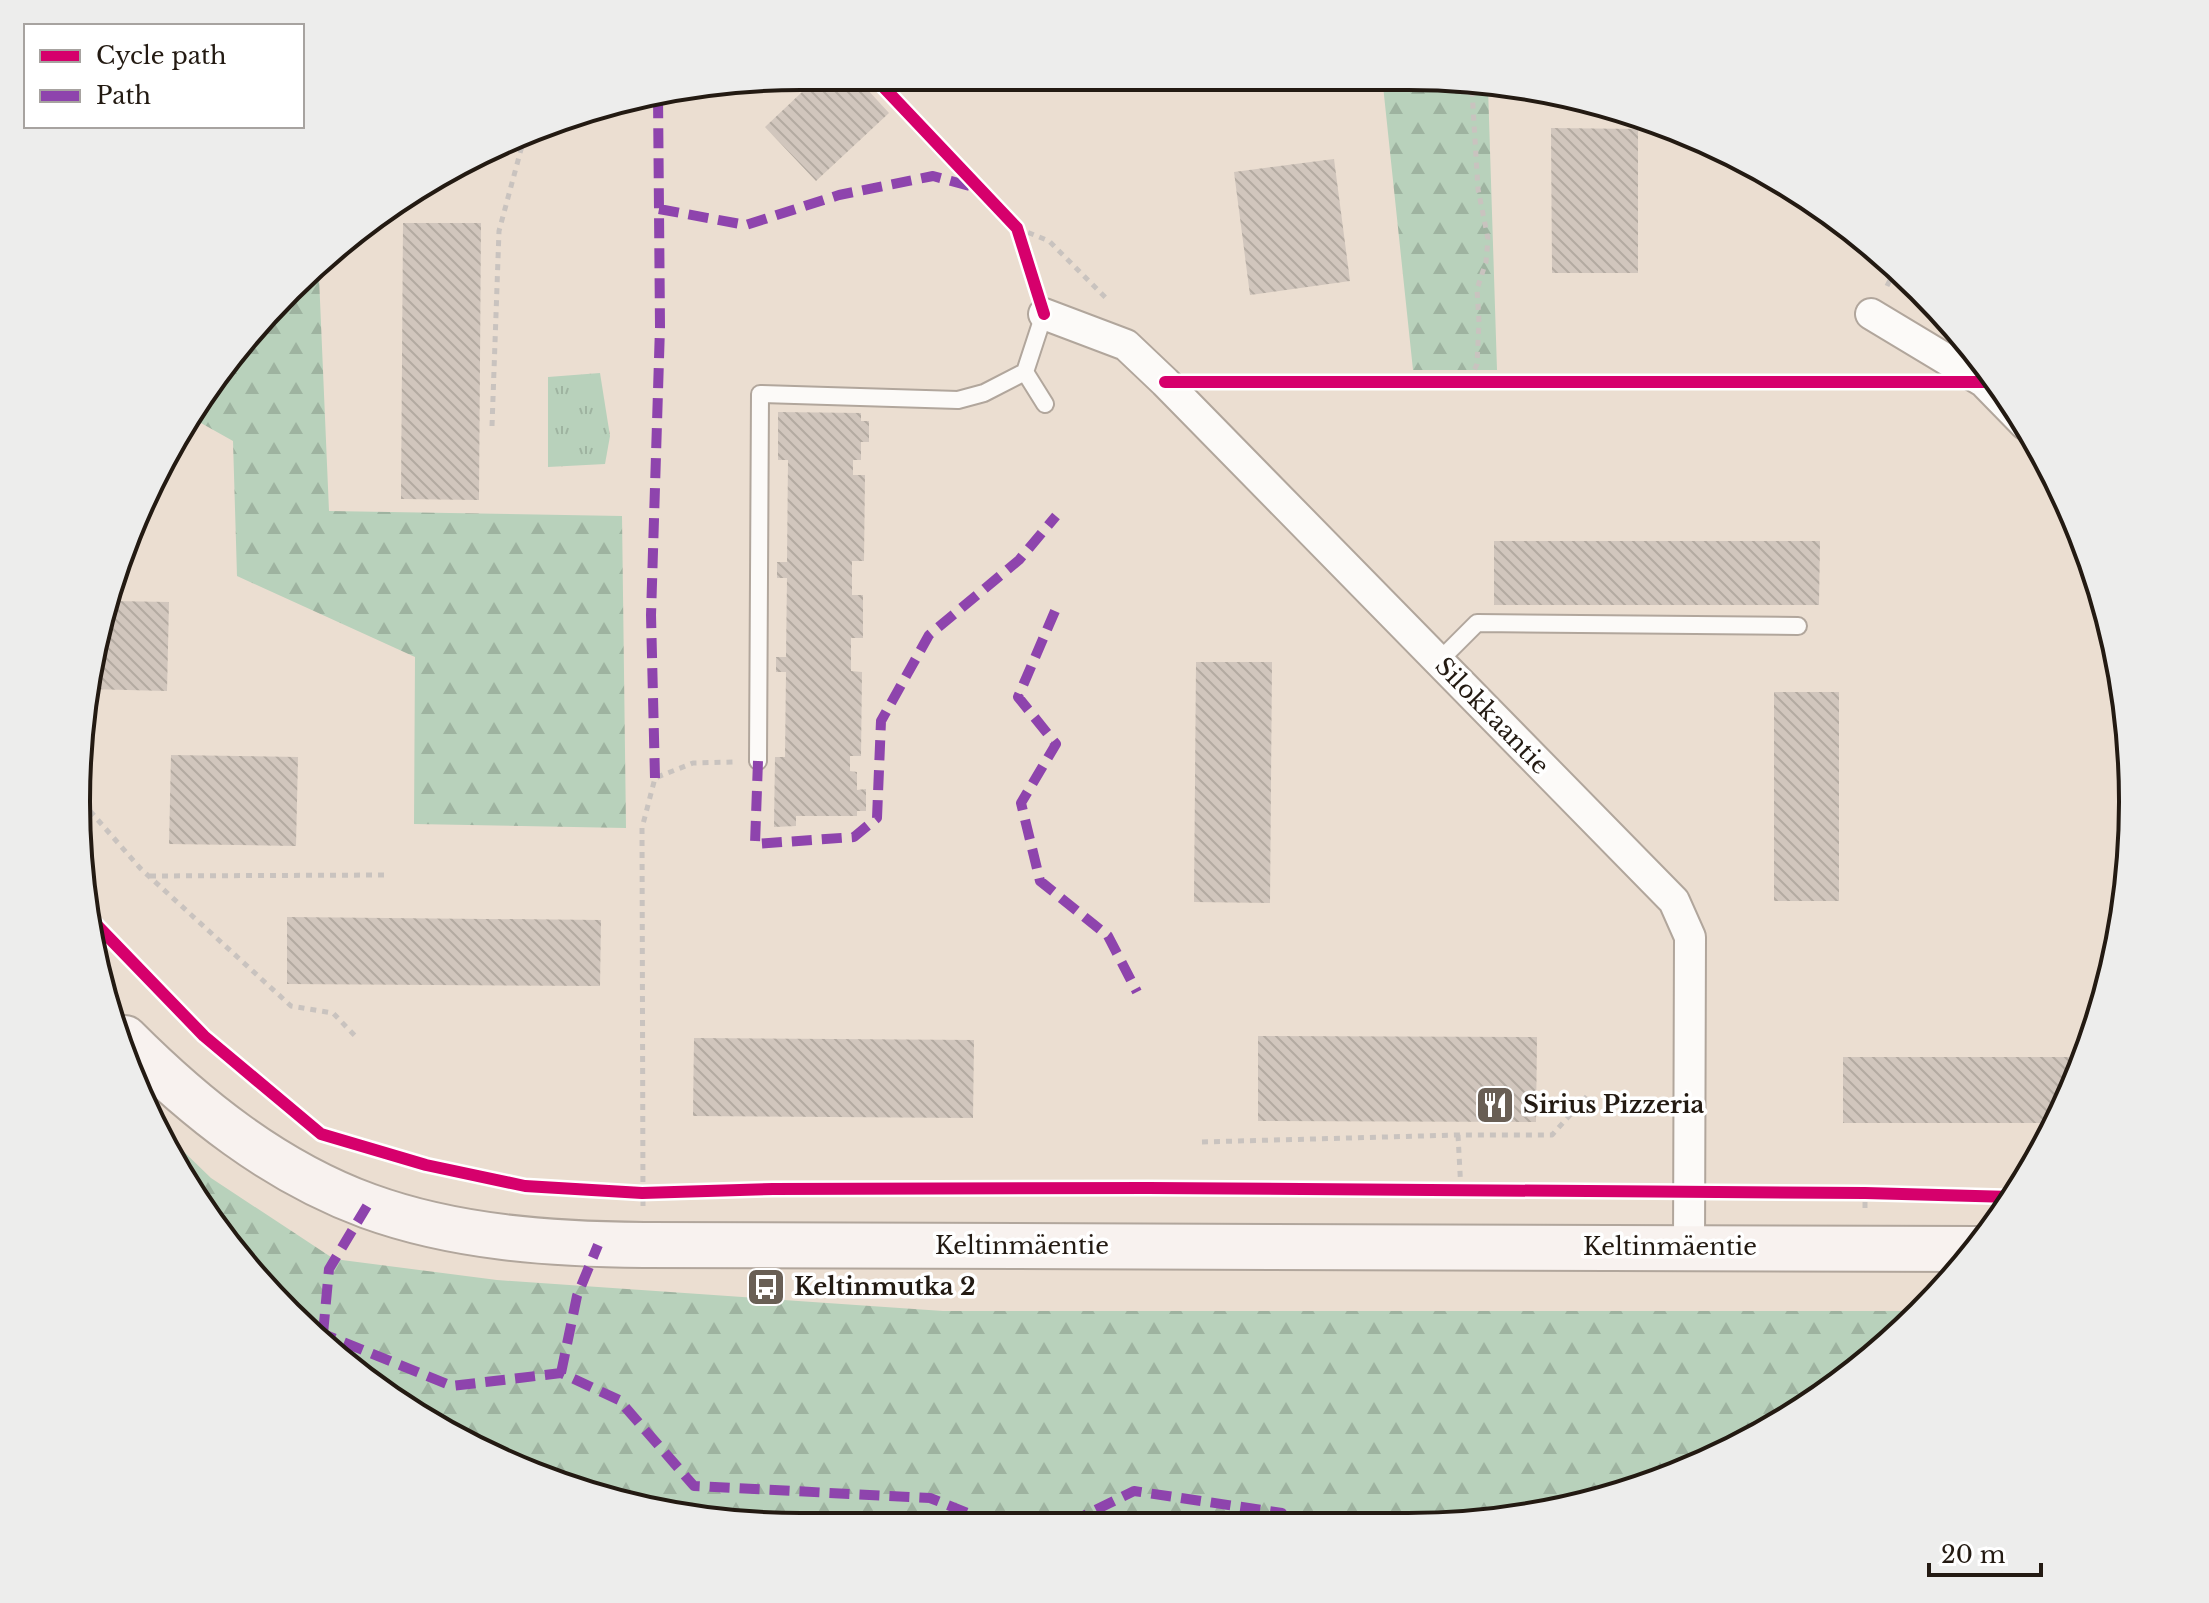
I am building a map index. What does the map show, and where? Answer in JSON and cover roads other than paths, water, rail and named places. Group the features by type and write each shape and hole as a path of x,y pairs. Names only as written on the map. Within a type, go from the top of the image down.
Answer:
{"main road":[{"name":"Keltinmäentie","path":"134,1047 179,1090 233,1133 298,1174 367,1206 419,1222 511,1238 598,1245 1960,1249"}],"street":[{"name":"Silokkaantie","path":"1044,314 1126,345 1674,901 1690,937 1689,1247"},
{"path":"1871,314 1976,374"}],"lane":[{"path":"758,761 760,394 958,400 984,393 1025,372 1044,314"},
{"path":"1025,372 1045,404"},
{"path":"1438,662 1477,623 1798,626"}],"place":[{"name":"Sirius Pizzeria","path":"1495,1105"},
{"name":"Keltinmutka 2","path":"766,1287"}]}
